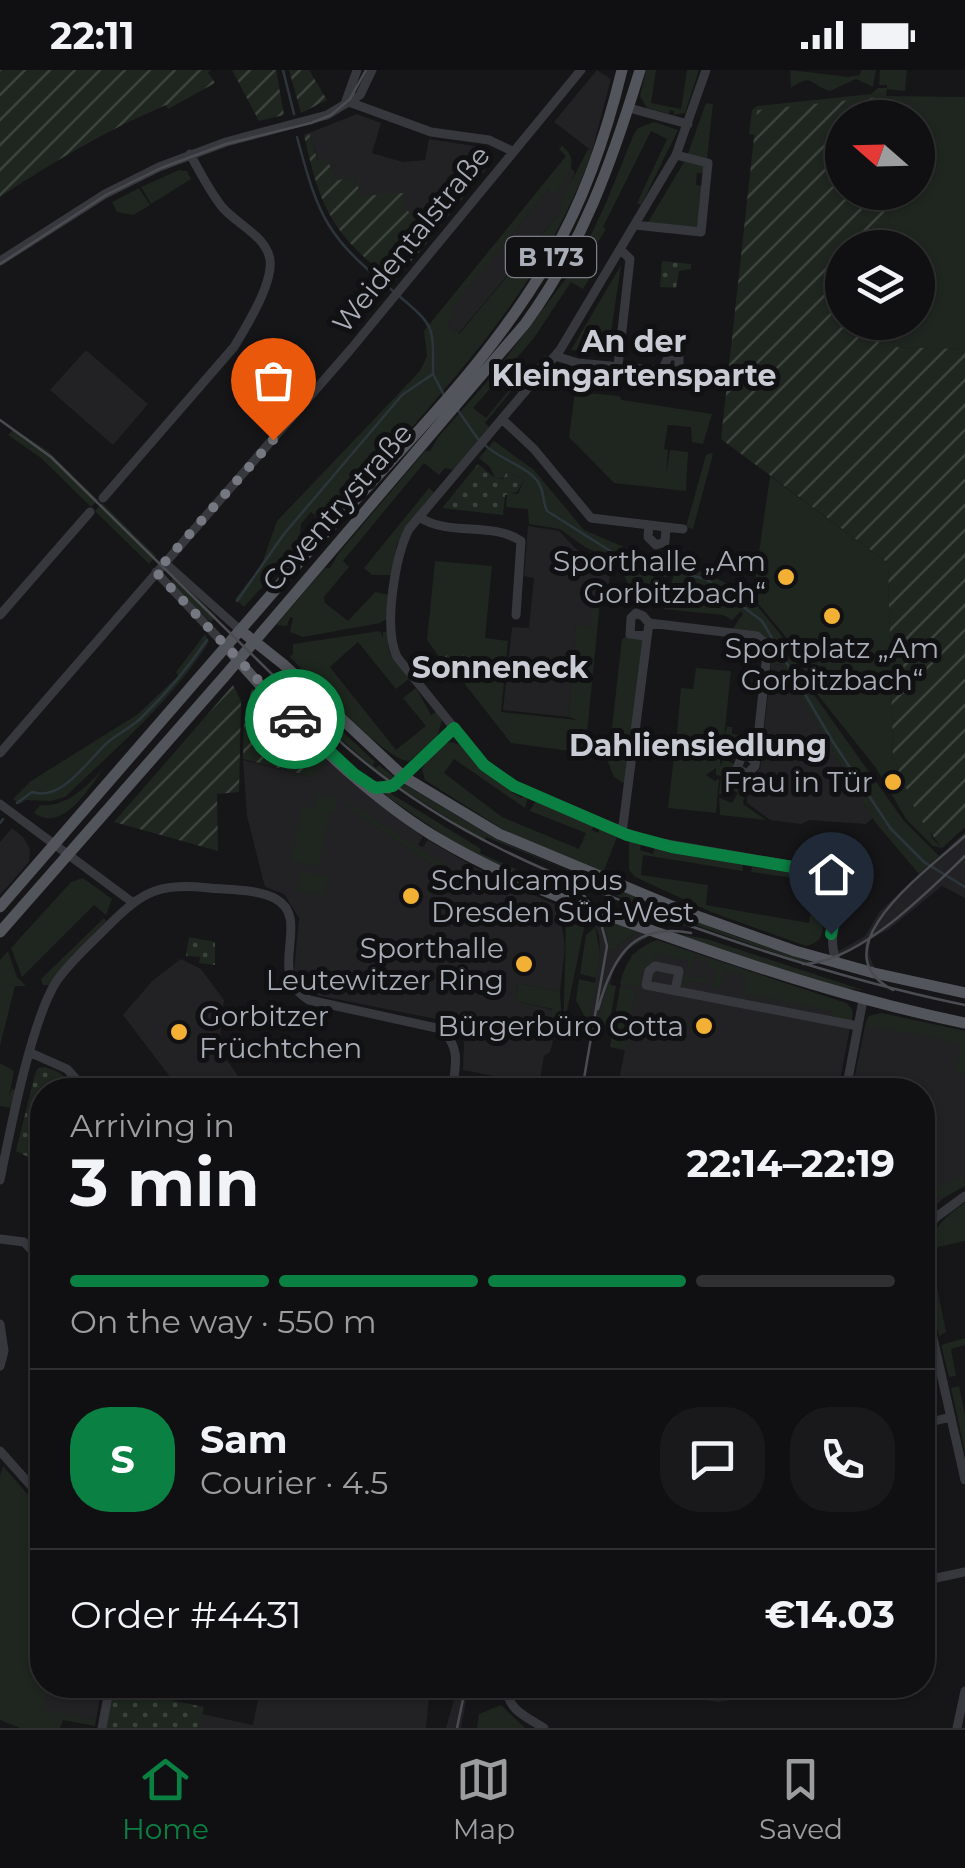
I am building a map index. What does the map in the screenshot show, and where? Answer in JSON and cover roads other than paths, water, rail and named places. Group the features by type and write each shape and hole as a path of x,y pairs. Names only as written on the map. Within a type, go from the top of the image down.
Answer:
{"main road":[{"name":"Coventrystraße","path":"458,395 550,259 590,177 622,70"},
{"name":"Coventrystraße","path":"0,932 238,661 445,410 525,324 565,265 604,182 640,70"},
{"path":"614,104 628,108"},
{"name":"Coventrystraße","path":"0,906 240,630 445,410"},
{"path":"240,630 404,778 521,845 691,914 812,957 965,993"},
{"path":"226,646 326,750 370,787 429,833 520,882 766,971 864,1000 965,1023"},
{"path":"370,787 388,788 404,778"}],"street":[{"path":"346,101 358,70"},
{"path":"2,261 105,194 190,154 254,134 312,122 332,113 360,95 372,70"},
{"name":"Weidentalstraße","path":"0,753 390,300 581,70"},
{"path":"706,70 676,154 555,356 419,517 402,544 392,642 397,657 484,765 514,786 622,833 672,847 817,871 830,882 836,894 830,938 838,964"},
{"path":"346,101 431,132 489,140 512,151"},
{"path":"628,108 688,124"},
{"path":"103,498 234,347 250,322 268,276 270,258 262,242 224,208 190,154"},
{"path":"635,225 701,232 708,162 676,154"},
{"path":"618,366 630,259 620,249"},
{"path":"555,356 578,363 662,370"},
{"path":"502,419 534,448 586,515 596,520 683,529"},
{"path":"0,615 90,512"},
{"path":"419,517 442,527 510,534 520,540 516,615"},
{"path":"649,525 648,537 656,545 665,542 666,527"},
{"path":"164,562 240,630"},
{"path":"156,572 226,646"},
{"path":"646,636 630,634 632,618 640,613 650,623 757,636 766,644 754,761"},
{"path":"622,833 650,623"},
{"path":"404,778 454,728"},
{"path":"422,760 418,769 425,790"},
{"path":"0,804 132,902"},
{"path":"0,1180 31,1053 57,981 132,902 150,891 172,885 275,899 290,917 287,971 293,987 309,1000 440,1029 455,1045 454,1078"},
{"path":"812,957 830,938"},
{"path":"675,991 858,1026"},
{"path":"848,1078 864,1000"},
{"path":"31,1053 67,1069 75,1078"},
{"path":"935,1218 965,1196"},
{"path":"0,1239 24,1242 30,1248"},
{"path":"0,1324 4,1352 0,1366"},
{"path":"935,1346 965,1480"},
{"path":"935,1421 951,1417"},
{"path":"0,1451 30,1485"},
{"path":"935,1578 965,1572"},
{"path":"957,1728 965,1691"},
{"path":"102,1728 108,1698"},
{"path":"508,1698 515,1710 544,1728"}],"waterway":[{"path":"283,70 294,114"},
{"path":"297,137 328,224 353,256 393,291"},
{"path":"237,601 284,534 402,395 433,374 430,329 399,296"},
{"path":"433,374 444,395"},
{"path":"457,409 478,439"},
{"path":"484,444 537,481 547,511 623,559 706,579 762,621 833,742 891,829 924,862 965,887"},
{"path":"17,803 32,792 54,791 74,778 108,742 149,710 207,640"},
{"path":"0,823 3,819"}],"tram line":[{"path":"0,264 106,195 161,168 226,144 331,115 350,99 366,70"},
{"path":"0,420 51,457 344,745 422,804 503,850 633,905 785,958 965,1005"},
{"path":"893,990 872,973 866,953 873,931 907,887 965,836"},
{"path":"803,964 824,961 869,939 912,906 965,856"},
{"path":"575,885 598,912 607,946 584,1078"},
{"path":"598,1009 610,974 627,948 653,933 691,933"},
{"path":"457,1728 463,1698"}],"place":[{"name":"Sporthalle „Am Gorbitzbach“","path":"786,577"},
{"name":"Sportplatz „Am Gorbitzbach“","path":"832,616"},
{"name":"Frau in Tür","path":"893,782"},
{"name":"Schulcampus Dresden Süd-West","path":"411,896"},
{"name":"Sporthalle Leutewitzer Ring","path":"524,964"},
{"name":"Bürgerbüro Cotta","path":"704,1026"},
{"name":"Gorbitzer Früchtchen","path":"179,1032"}],"district":[{"name":"An der Kleingartensparte","path":"634,358"},
{"name":"Sonneneck","path":"500,667"},
{"name":"Dahliensiedlung","path":"698,745"}]}
